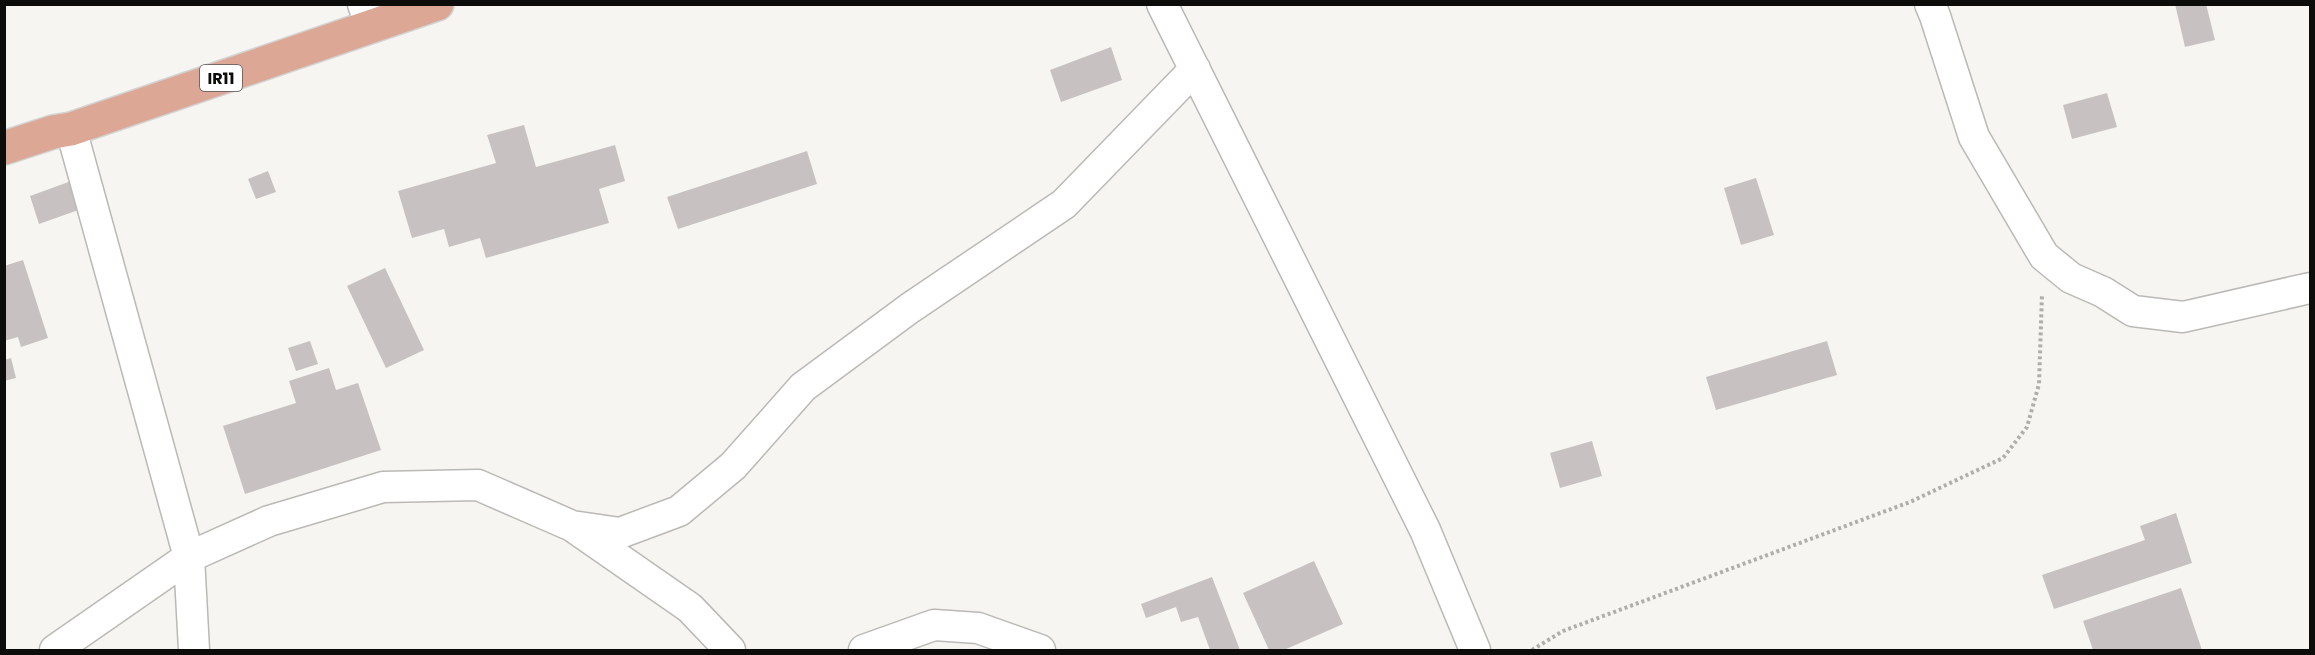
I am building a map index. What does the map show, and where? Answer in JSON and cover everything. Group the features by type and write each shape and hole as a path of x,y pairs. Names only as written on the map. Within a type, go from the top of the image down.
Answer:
{"main road":[{"name":"IR11","path":"4,148 53,132 71,129 367,16 437,4"}],"street":[{"path":"1162,4 1425,530 1475,651"},
{"path":"1930,4 1974,137 2044,256 2071,278 2103,292 2133,311 2183,317 2310,288"},
{"path":"572,526 620,533 679,511 734,466 802,387 910,308 1064,204 1195,69"},
{"path":"71,129 189,557 194,651"},
{"path":"55,651 189,557 269,521 383,487 478,485 572,526 690,608 730,651"},
{"path":"864,651 934,625 978,628 1040,651"}],"path":[{"path":"1532,651 1563,632 1910,502 2003,458 2027,427 2039,384 2044,256"}],"building":[{"path":"2175,4 2206,4 2215,40 2185,47"},
{"path":"1111,47 1122,80 1061,102 1050,70"},
{"path":"2107,93 2117,127 2072,139 2063,105"},
{"path":"524,125 536,167 615,145 625,181 599,189 609,223 486,258 480,238 449,247 444,229 412,238 398,191 496,163 487,135"},
{"path":"807,151 817,184 678,229 667,197"},
{"path":"268,171 276,192 256,199 248,179"},
{"path":"1756,178 1774,235 1741,245 1724,188"},
{"path":"74,180 84,208 39,224 30,196"},
{"path":"23,260 48,338 21,347 18,337 4,341 4,266"},
{"path":"385,268 424,350 386,368 347,286"},
{"path":"310,341 318,364 296,371 288,348"},
{"path":"1827,341 1837,375 1716,410 1706,377"},
{"path":"11,358 16,378 4,381 4,360"},
{"path":"329,368 336,390 358,383 381,450 245,494 223,426 296,403 289,381"},
{"path":"1592,441 1602,476 1560,488 1550,453"},
{"path":"2176,513 2192,563 2054,609 2042,575 2145,540 2140,526"},
{"path":"1314,561 1343,624 1284,650 1269,650 1243,593"},
{"path":"1212,577 1240,650 1210,650 1198,617 1181,622 1176,607 1146,618 1141,604"},
{"path":"2181,588 2202,650 2093,650 2083,621"}]}
